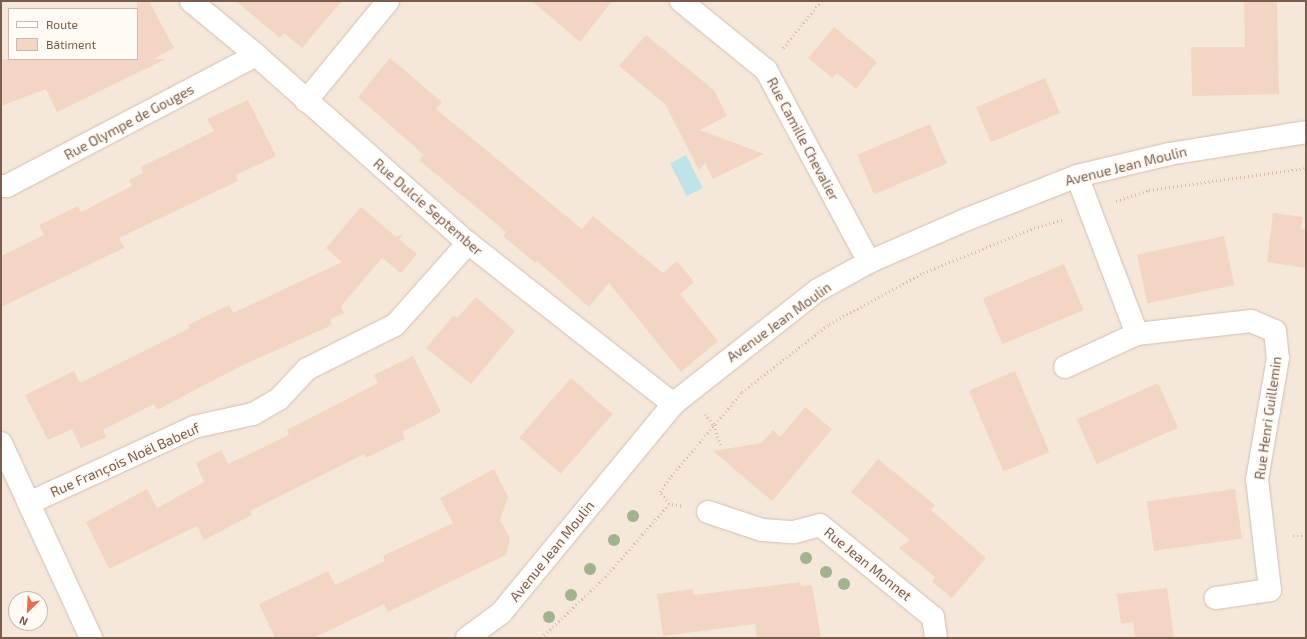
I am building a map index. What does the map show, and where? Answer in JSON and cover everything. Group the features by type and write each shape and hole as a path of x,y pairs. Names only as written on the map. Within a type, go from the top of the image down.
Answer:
{"street":[{"name":"Rue Dulcie September","path":"191,1 256,55 306,101 468,243 680,398"},
{"path":"306,101 388,1"},
{"name":"Rue Camille Chevalier","path":"681,1 766,70 869,262"},
{"name":"Rue Olympe de Gouges","path":"1,186 7,186 256,55"},
{"name":"Avenue Jean Moulin","path":"467,638 501,613 680,398 818,290 869,262 965,220 1077,176 1169,154 1306,132"},
{"path":"1077,176 1137,334"},
{"name":"Rue François Noël Babeuf","path":"29,503 194,427 253,414 279,399 308,369 395,325 468,243"},
{"name":"Rue Henri Guillemin","path":"1065,367 1137,334 1251,321 1275,331 1278,358 1257,479 1270,590 1216,598"},
{"path":"1,443 91,638"},
{"name":"Rue Jean Monnet","path":"708,512 762,530 794,532 820,525 933,617 936,638"}],"path":[{"path":"766,70 821,1"},
{"path":"708,512 668,504 660,492 742,392 829,324 923,273 1034,228 1090,211 1149,190 1306,168"},
{"path":"680,398 714,425 721,445"},
{"path":"540,638 605,577 668,504"}],"shaded area":[{"path":"1,1 1306,1 1306,638 1,638"}],"water":[{"path":"686,155 703,188 687,196 670,163"}],"building":[{"path":"137,1 149,1 174,48 153,59 166,59 57,112 46,89 1,106 1,59 138,60"},
{"path":"236,1 342,1 302,48 284,33 280,38"},
{"path":"532,1 612,1 580,42"},
{"path":"1244,1 1277,1 1279,94 1192,96 1191,47 1245,47"},
{"path":"834,27 877,62 856,89 837,73 832,78 808,58"},
{"path":"646,35 714,90 727,116 700,130 764,154 713,179 705,163 699,170 665,104 619,66"},
{"path":"390,58 442,102 436,109 582,229 593,216 663,273 677,261 694,282 680,294 718,341 681,372 609,283 589,307 537,261 535,263 503,236 506,232 419,160 424,155 358,97"},
{"path":"1045,78 1060,113 991,142 976,107"},
{"path":"248,100 276,156 236,175 238,181 119,238 124,248 1,307 1,256 44,235 39,225 78,206 81,212 132,186 129,180 143,173 141,167 214,131 207,119"},
{"path":"930,124 947,164 874,194 857,155"},
{"path":"361,207 396,237 405,233 399,239 417,254 401,273 382,258 341,306 344,313 330,319 332,325 239,367 157,410 154,404 103,430 107,437 81,448 72,429 48,440 25,395 74,371 80,383 190,328 188,325 229,305 233,313 342,262 326,248"},
{"path":"1273,213 1303,217 1301,229 1306,229 1306,268 1267,262"},
{"path":"1224,236 1234,285 1147,303 1137,255"},
{"path":"1064,264 1084,310 1003,344 983,298"},
{"path":"476,297 515,331 471,384 426,348 454,315 457,318"},
{"path":"413,356 441,412 402,432 405,439 366,458 364,454 250,511 252,515 204,540 197,526 109,569 86,522 147,489 157,508 204,482 196,463 221,450 228,464 289,435 287,430 378,383 374,375"},
{"path":"1015,371 1049,452 1003,472 969,391"},
{"path":"571,378 613,414 561,474 519,438"},
{"path":"1158,383 1178,428 1097,464 1077,419"},
{"path":"805,407 832,429 772,501 713,451 761,443 773,430 780,437"},
{"path":"878,459 935,505 931,510 986,558 952,598 932,582 935,577 899,548 910,540 851,492"},
{"path":"494,469 508,497 500,520 510,538 506,555 388,612 384,604 314,638 275,638 259,604 328,571 335,585 385,561 383,556 453,523 440,498"},
{"path":"1235,489 1242,539 1154,551 1147,501"},
{"path":"800,582 801,586 812,585 821,638 757,638 755,624 663,636 657,594 693,589 694,595"},
{"path":"1167,588 1174,638 1135,638 1133,622 1121,624 1117,594"}]}
